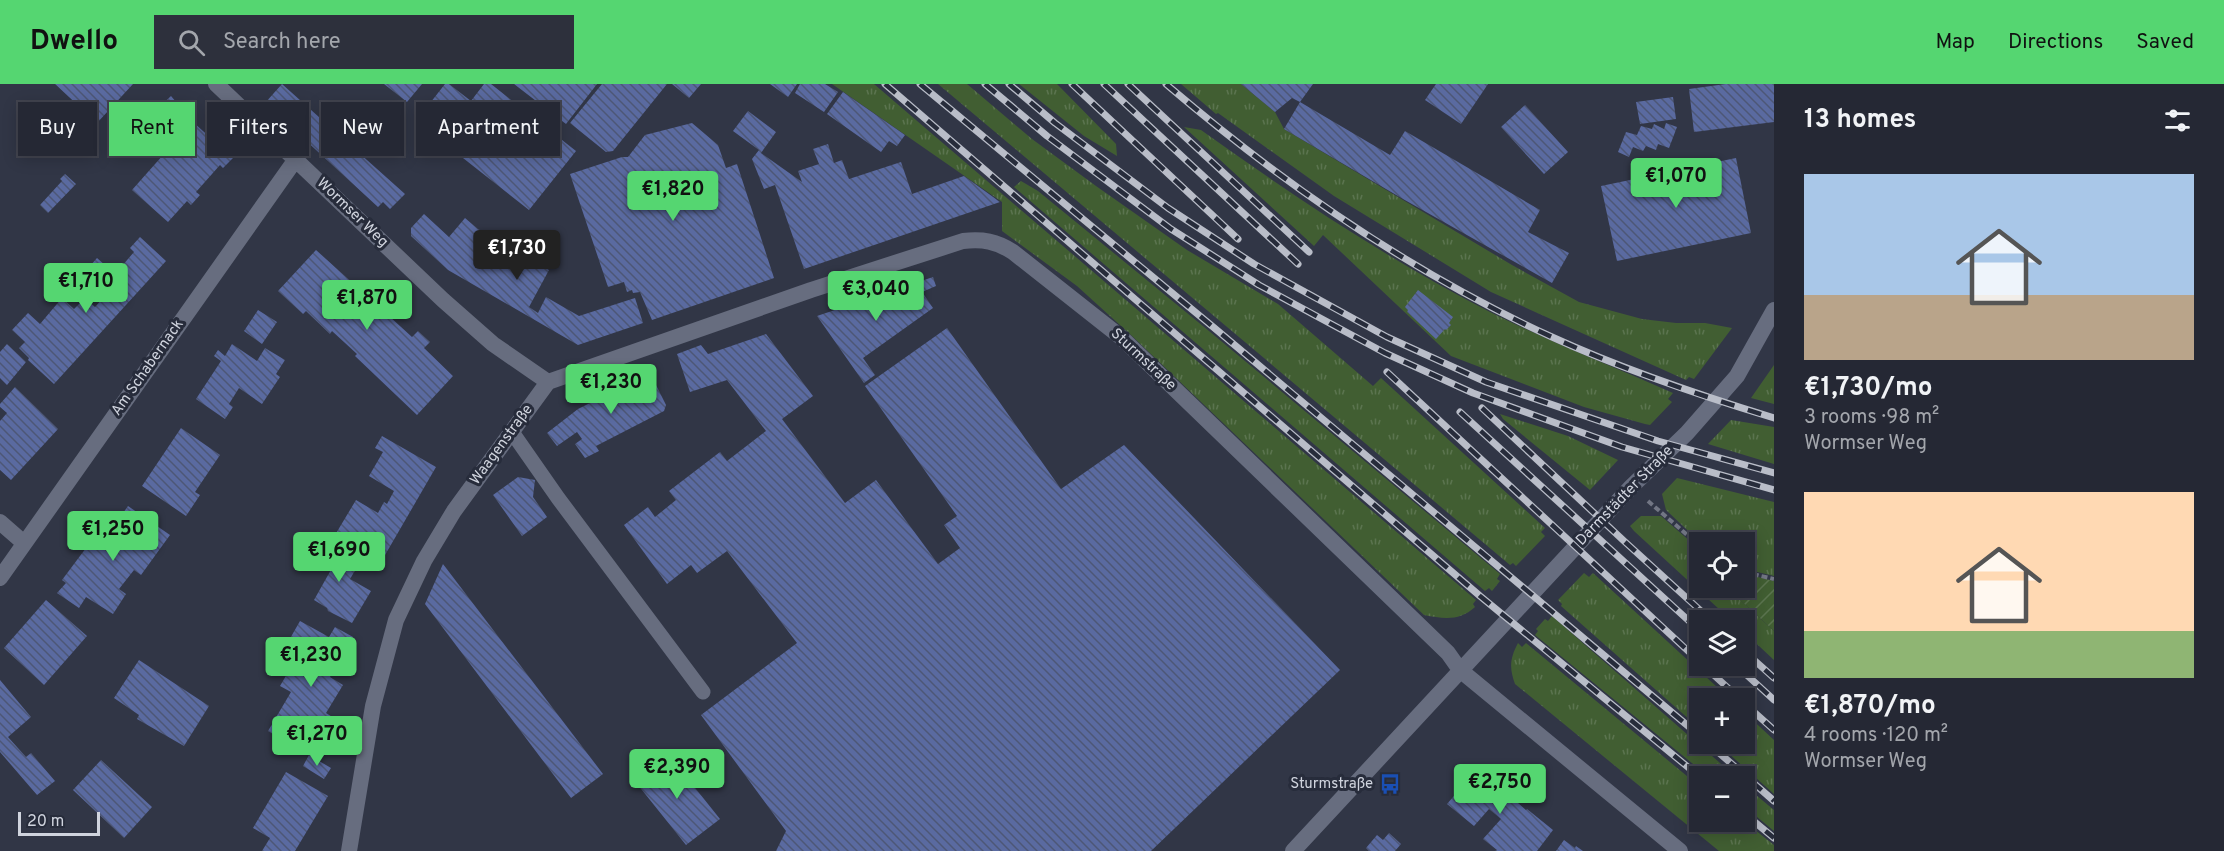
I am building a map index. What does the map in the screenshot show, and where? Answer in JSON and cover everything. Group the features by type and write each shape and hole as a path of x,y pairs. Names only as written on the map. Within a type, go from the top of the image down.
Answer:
{"street":[{"name":"Wormser Weg","path":"216,84 476,329 493,344 548,382"},
{"name":"Am Schabernack","path":"0,578 296,159"},
{"name":"Sturmstraße","path":"548,382 811,290 963,242 982,239 995,242 1013,252 1122,338 1448,653 1461,669 1680,851"},
{"name":"Darmstädter Straße","path":"1293,851 1631,487 1687,433 1737,376 1774,310"},
{"name":"Waagenstraße","path":"349,851 373,706 396,620 424,561 454,511 548,382"},
{"path":"0,522 24,543"}],"lane":[{"path":"512,432 558,498 703,692"}],"path":[{"path":"1631,487 1689,537"},
{"path":"1755,575 1774,579"}],"green space":[{"path":"832,84 874,84 1476,600 1473,604 1475,607 1458,617 1424,615 1132,336 1077,286 1002,231 1002,202"},
{"path":"938,84 967,84 1032,139 1096,186 1187,250 1278,304 1373,386 1381,378 1545,528 1541,532 1545,536 1516,566 1513,563 1510,565"},
{"path":"1019,84 1057,84 1116,144 1117,156 1084,136"},
{"path":"1181,84 1241,84 1275,112 1284,129 1512,265 1579,302 1642,319 1676,323 1705,323 1732,328 1694,379 1689,377 1686,380 1491,292 1334,196 1218,113 1216,114"},
{"path":"1184,127 1201,130 1342,226 1452,292 1535,334 1673,393 1668,399 1672,402 1650,425 1645,424 1584,407 1451,356 1323,235 1314,246"},
{"path":"1021,181 1038,191 1209,331 1500,574 1497,579 1500,581 1492,591 1489,588 1485,591 1014,187"},
{"path":"1774,365 1774,404 1751,398"},
{"path":"1500,414 1568,436 1618,460 1590,490 1503,419"},
{"path":"1731,420 1774,427 1774,464 1708,444"},
{"path":"1677,478 1774,502 1774,576 1755,571 1755,532 1689,532 1666,510 1662,494"},
{"path":"1641,516 1661,516 1689,540 1689,582 1634,531 1630,526"},
{"path":"1584,573 1589,577 1593,573 1689,661 1689,676 1705,676 1718,688 1689,688 1689,719 1561,606 1558,600"},
{"path":"1755,576 1774,581 1774,631 1755,614 1755,610 1751,610 1738,598 1755,598"},
{"path":"1707,598 1738,598 1751,610 1720,610"},
{"path":"1755,614 1774,631 1774,660 1755,642"},
{"path":"1552,616 1689,736 1689,754 1710,754 1723,766 1696,766 1535,635 1538,631 1536,629 1545,619 1548,621"},
{"path":"1518,643 1522,647 1526,643 1689,778 1689,826 1515,684 1511,663"},
{"path":"1755,722 1774,740 1774,794 1755,777 1755,766 1743,766 1729,754 1755,754"},
{"path":"1755,794 1774,810 1774,831 1755,815"},
{"path":"1755,830 1774,845 1774,851 1719,851 1696,832 1755,832"}],"building":[{"path":"55,84 133,84 116,102 109,102 109,110 97,123 97,102 74,102"},
{"path":"282,84 302,102 266,102"},
{"path":"384,84 422,84 407,102"},
{"path":"445,84 449,84 471,101 484,84 491,84 514,102 431,102"},
{"path":"514,84 597,84 566,124 560,119 560,102 537,102"},
{"path":"602,84 667,84 613,151 606,152 570,123"},
{"path":"672,84 701,84 689,98"},
{"path":"770,84 797,84 788,97"},
{"path":"800,84 825,84 838,92 824,112 795,93"},
{"path":"1241,84 1313,84 1300,102 1292,98 1275,112"},
{"path":"1436,84 1488,84 1461,124 1425,100"},
{"path":"1726,84 1774,84 1774,122 1694,132 1689,89"},
{"path":"843,92 905,135 897,146 889,141 881,152 827,114"},
{"path":"171,96 176,102 165,102"},
{"path":"1673,97 1676,119 1640,124 1636,102"},
{"path":"1300,102 1390,155 1405,131 1540,210 1528,232 1569,253 1552,283 1284,129"},
{"path":"1525,105 1568,152 1544,174 1501,127"},
{"path":"309,108 321,119 321,155 309,143"},
{"path":"748,111 776,132 761,153 802,182 798,171 819,164 813,149 828,144 834,163 842,160 849,179 901,162 912,194 964,176 1000,202 804,269 775,185 764,189 752,159 759,150 733,131"},
{"path":"692,123 718,145 726,168 737,164 774,278 652,320 640,292 633,293 632,290 627,292 624,282 608,287 570,174 628,157 645,135"},
{"path":"1666,123 1677,127 1669,148 1658,144 1656,150 1646,146 1643,151 1633,147 1629,157 1618,152 1626,132 1637,135 1641,126 1652,129 1654,124 1664,129"},
{"path":"195,124 207,135 207,156 231,156 233,158 223,168 220,165 196,192 200,195 191,205 187,201 168,222 132,190 162,156 195,156"},
{"path":"560,138 576,151 529,210 460,156 560,156"},
{"path":"323,156 363,156 405,194 390,209 383,202 378,207"},
{"path":"1736,158 1751,233 1617,261 1601,186"},
{"path":"65,174 76,184 48,213 40,205 62,181 60,179"},
{"path":"424,214 449,237 465,218 478,229 549,270 529,307 538,313 546,297 579,316 635,298 643,323 578,345 448,270 411,236 411,228"},
{"path":"140,237 166,261 54,384 28,360 29,358 19,348 25,342 12,330 28,313 40,324 62,298 74,309 85,298 95,307 106,295 83,274 97,258 115,274 134,252 130,248"},
{"path":"316,250 366,295 372,288 384,300 378,306 412,337 418,331 430,342 424,348 453,376 417,415 332,331 330,334 306,311 303,314 278,291"},
{"path":"933,277 936,286 922,292 933,308 863,358 875,375 864,383 817,316"},
{"path":"1418,290 1453,317 1449,323 1451,325 1436,339 1407,312 1405,307"},
{"path":"258,310 277,322 262,344 244,331"},
{"path":"947,328 1061,489 1124,445 1340,670 1151,851 776,851 786,831 701,715 797,643 727,551 697,573 691,565 667,584 624,525 648,507 655,517 676,500 669,491 720,452 727,461 766,431 727,380 690,392 677,354 701,345 708,354 766,334 813,396 782,419 845,503 876,480 938,564 960,548 944,525 957,516 865,386"},
{"path":"7,344 26,362 7,385 0,378 0,352"},
{"path":"232,344 257,361 265,348 285,360 276,374 280,377 262,404 239,388 229,404 233,407 225,419 196,399 221,361 214,356 218,350 225,356"},
{"path":"650,373 666,405 664,411 596,446 599,451 585,458 575,444 582,439 577,432 557,446 547,433 578,409 594,401 593,399 632,379 634,381"},
{"path":"15,387 58,429 11,480 0,470 0,421 7,413 0,407 0,404"},
{"path":"181,428 220,455 195,492 200,495 186,516 142,486"},
{"path":"382,436 436,467 381,562 335,535 356,500 378,513 384,502 387,504 394,491 369,476 383,452 375,448"},
{"path":"518,477 535,480 533,497 547,517 522,536 493,495"},
{"path":"128,506 170,535 141,575 134,570 119,589 126,594 113,614 86,597 79,608 57,593 66,583 62,580 92,540 100,546"},
{"path":"316,539 359,564 350,579 371,591 352,623 328,611 314,600 332,568 307,554"},
{"path":"443,564 603,774 571,798 425,604"},
{"path":"46,600 87,636 44,685 4,648"},
{"path":"300,621 329,637 335,627 353,637 330,677 343,685 326,713 337,720 332,729 336,734 332,743 325,740 320,748 310,742 304,753 268,731 291,692 280,686 297,657 284,649"},
{"path":"139,660 209,706 184,746 137,719 139,715 114,698"},
{"path":"0,680 31,717 8,737 26,757 31,753 55,781 37,795 0,752"},
{"path":"668,754 720,819 686,845 634,780"},
{"path":"309,755 331,768 324,779 303,766"},
{"path":"101,760 152,807 124,838 73,790"},
{"path":"1478,768 1553,830 1537,851 1495,851 1497,850 1483,839 1501,819 1489,809 1474,826 1447,804"},
{"path":"286,772 328,796 295,851 262,851 270,838 253,828"},
{"path":"1389,833 1401,844 1395,851 1369,851 1366,848 1377,835 1383,840"},
{"path":"1564,840 1575,848 1576,846 1583,851 1556,851"}],"railway":[{"path":"885,84 1480,596 1689,768"},
{"path":"920,84 1689,727"},
{"path":"985,84 1047,136 1171,229 1259,285 1385,353 1473,393 1622,447 1774,490"},
{"path":"1009,84 1055,123 1168,208 1254,264 1387,337 1486,382 1658,441 1774,473"},
{"path":"1072,84 1238,239"},
{"path":"1104,84 1298,264"},
{"path":"1128,84 1309,252"},
{"path":"1166,84 1256,157 1303,191 1350,224 1449,285 1552,337 1607,360 1690,391 1774,418"},
{"path":"1387,372 1689,652"},
{"path":"1482,408 1700,610"},
{"path":"1460,412 1689,621"},
{"path":"1755,661 1774,678"},
{"path":"1715,676 1728,688"},
{"path":"1748,676 1774,700"},
{"path":"1755,713 1774,730"},
{"path":"1720,754 1774,801"},
{"path":"1755,822 1774,838"}],"place":[{"name":"Sturmstraße","path":"1390,784"}]}
